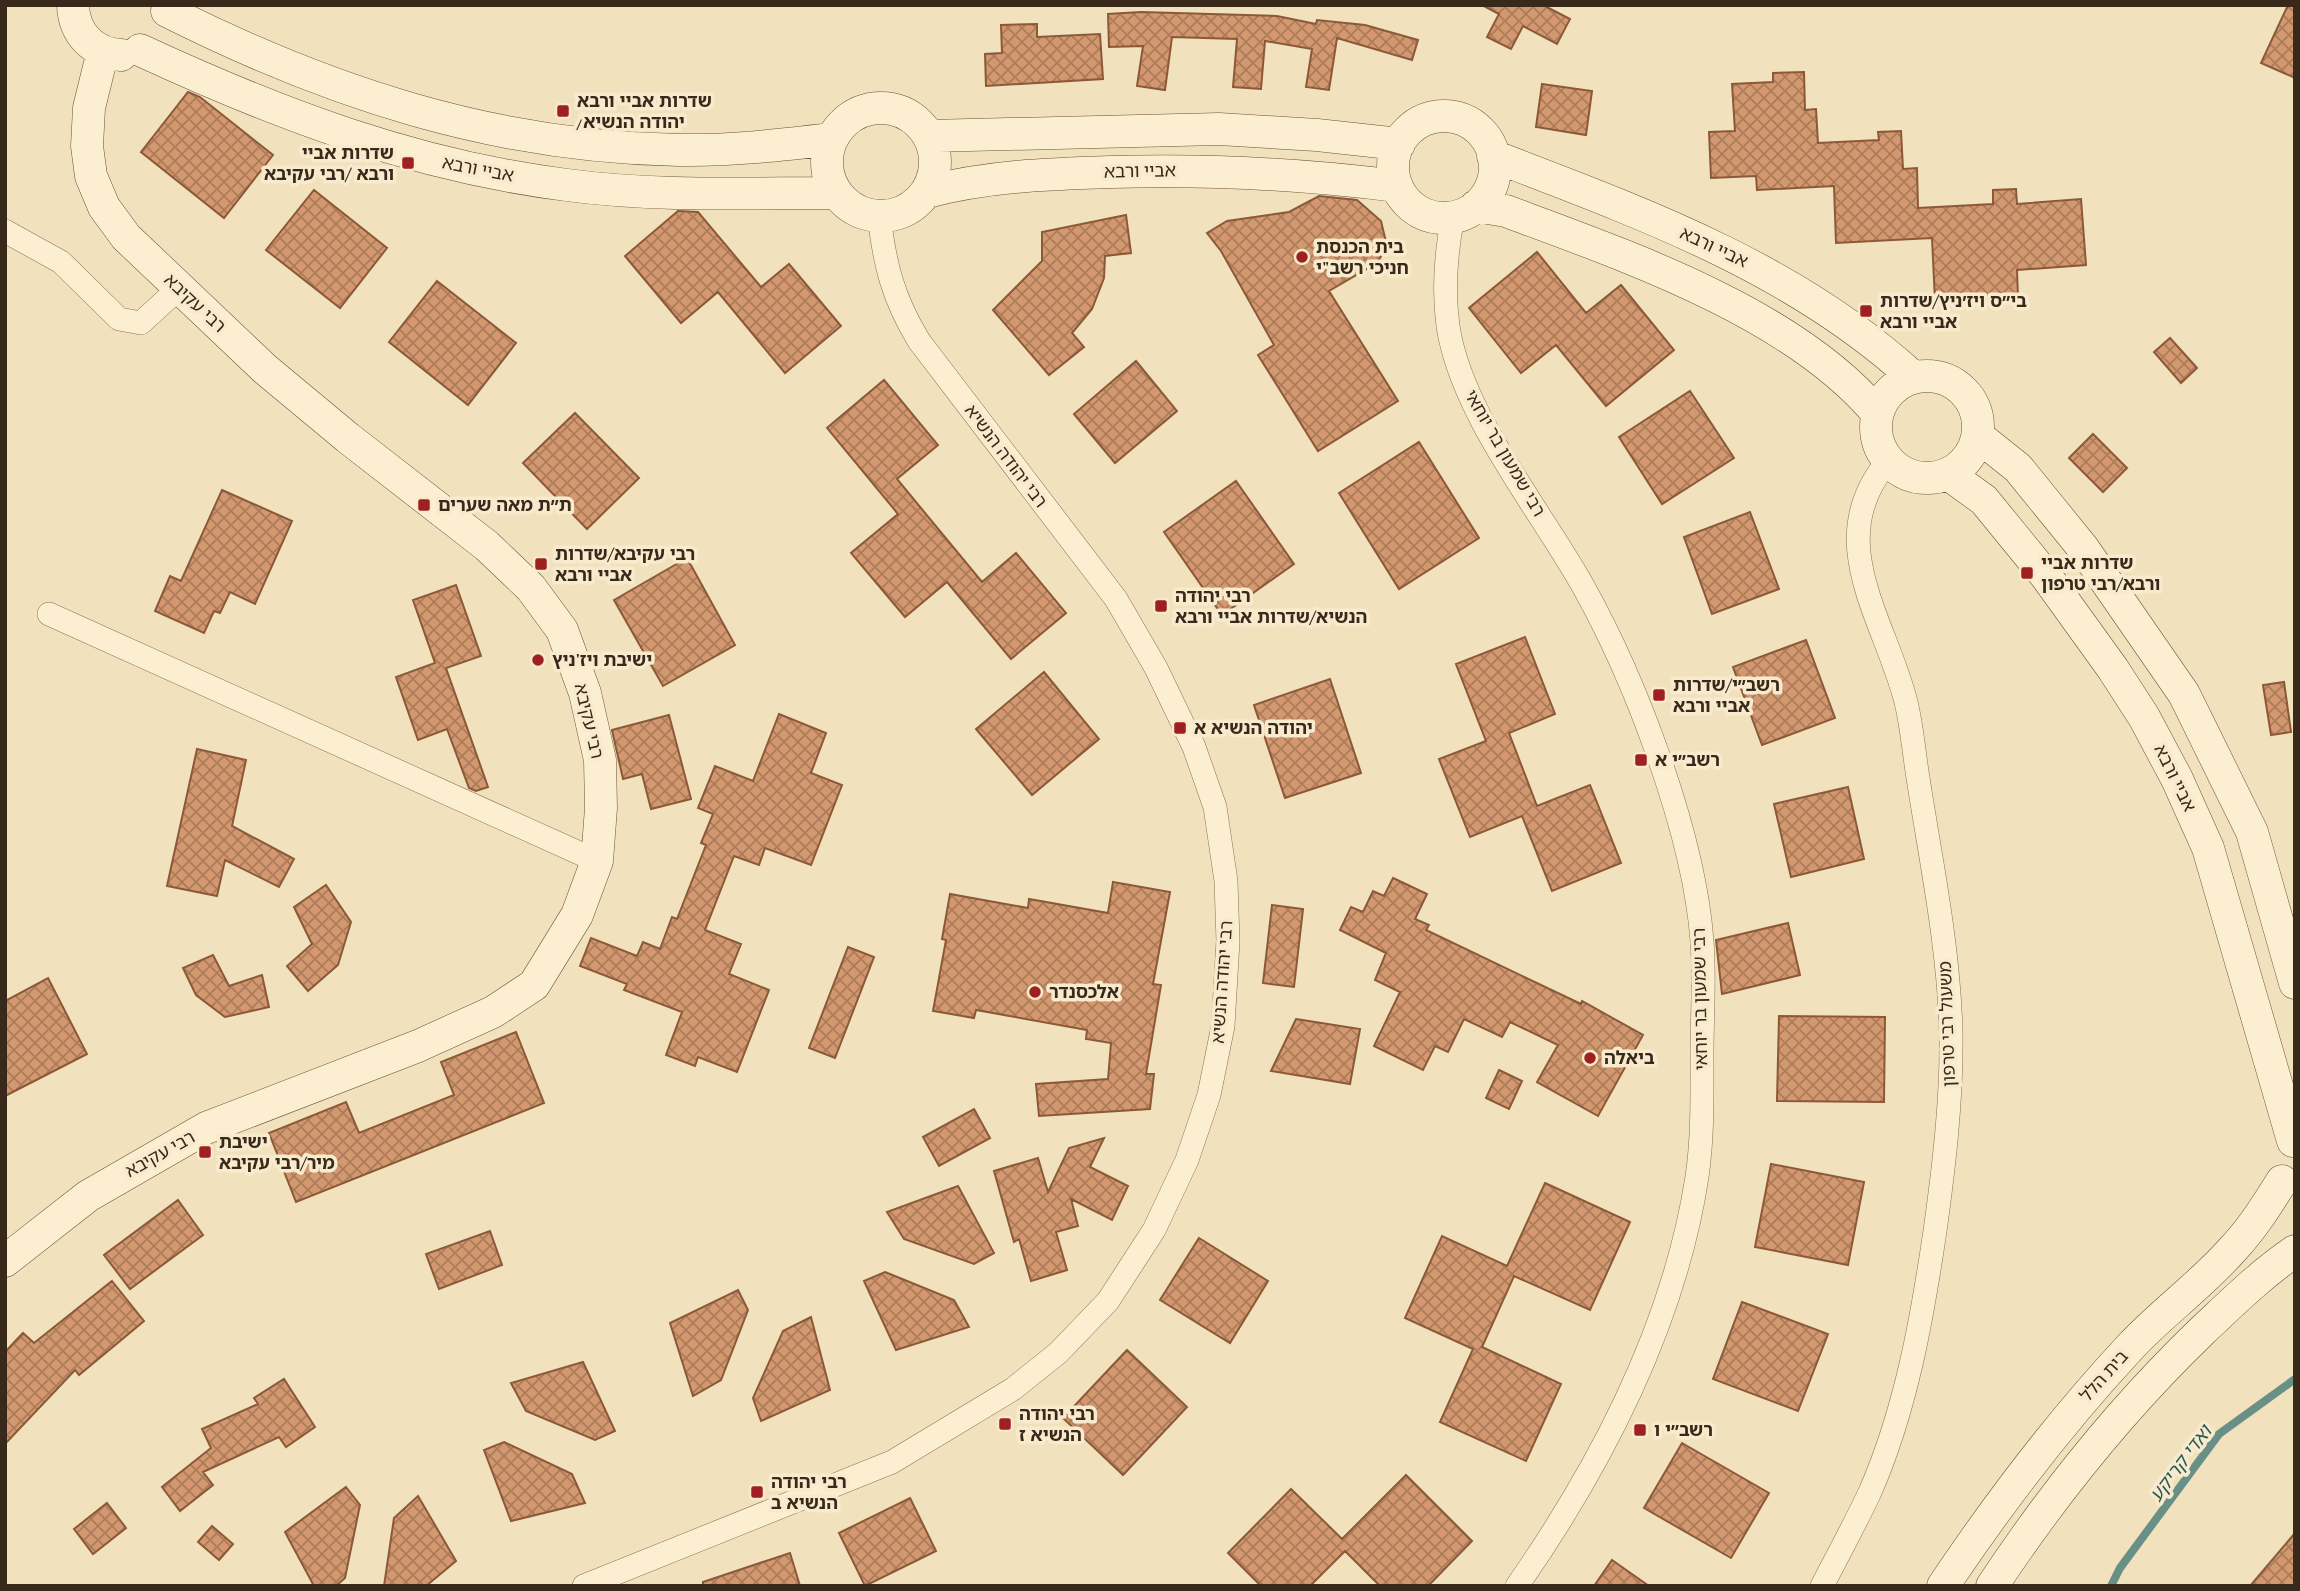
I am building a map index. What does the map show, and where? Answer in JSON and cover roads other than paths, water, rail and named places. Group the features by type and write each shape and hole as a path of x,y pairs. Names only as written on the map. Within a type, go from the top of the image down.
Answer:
{"street":[{"path":"73,5 74,18 83,38 103,51 119,55 140,50 150,44 163,27 167,8 236,46 352,92 443,118 526,135 574,143 679,150 771,146 832,139"},
{"name":"אביי ורבא","path":"140,50 338,133 433,160 519,178 569,186 678,194 837,193"},
{"name":"רבי עקיבא","path":"5,1261 88,1196 206,1128 354,1072 456,1029 494,1012 534,985 578,915 597,861 601,808 600,760 585,693 562,630 531,588 487,545 348,438 265,369 126,237 104,207 90,176 87,146 89,108 103,51"},
{"path":"883,107 908,114 929,136 936,158 934,177 927,192 904,212 879,216 861,213 846,204 837,193 827,170 832,139 837,128 856,113 883,107"},
{"path":"1464,211 1493,182 1491,147 1478,128 1457,117 1428,118 1409,130 1394,157 1397,186 1406,201 1419,212 1436,218 1464,211 1506,211 1684,281 1804,348 1853,384 1877,413"},
{"path":"929,136 1219,129 1317,135 1399,144"},
{"name":"אביי ורבא","path":"1493,156 1704,240 1829,310 1881,348 1913,377"},
{"name":"אביי ורבא","path":"927,192 1006,176 1217,170 1313,175 1397,186"},
{"name":"רבי שמעון בר יוחאי","path":"1464,211 1445,288 1448,328 1466,389 1583,586 1623,664 1680,829 1702,940 1701,1121 1697,1176 1678,1256 1661,1314 1611,1433 1578,1496 1517,1586"},
{"name":"רבי יהודה הנשיא","path":"584,1586 892,1462 1013,1390 1058,1353 1108,1301 1154,1230 1187,1160 1209,1095 1223,1026 1228,942 1226,881 1215,807 1194,747 1156,668 1116,599 927,352 899,309 886,268 879,216"},
{"path":"5,231 61,262 119,319 141,323 179,288"},
{"path":"1930,375 1948,379 1962,389 1973,403 1978,420 1978,436 1972,452 1962,465 1948,474 1932,479 1916,478 1900,472 1888,461 1879,447 1875,430 1877,413 1885,397 1897,385 1913,377 1930,375"},
{"path":"1978,436 2018,468 2082,548 2184,694 2252,832 2295,984"},
{"name":"משעול רבי טרפון","path":"1822,1586 1871,1490 1907,1385 1928,1276 1943,1175 1951,1075 1951,1031 1943,939 1906,702 1858,560 1857,521 1871,481 1888,461"},
{"name":"אביי ורבא","path":"1948,474 1984,500 2046,576 2138,707 2177,779 2208,848 2294,1140"},
{"path":"49,614 597,861"},
{"name":"בית הלל","path":"1943,1586 1985,1523 2057,1429 2133,1344 2231,1252 2257,1221 2282,1181 2284,1157 2294,1140"},
{"path":"2282,1181 2287,1198 2295,1209"},
{"path":"1993,1586 2066,1484 2145,1386 2265,1272 2295,1251"}],"waterway":[{"name":"ואדי קריקע","path":"2111,1586 2120,1568 2219,1434 2295,1379"}],"place":[{"name":"שדרות אביי ורבא /יהודה הנשיא","path":"563,111"},
{"name":"שדרות אביי ורבא /רבי עקיבא","path":"408,163"},
{"name":"בית הכנסת חניכי רשב\"י","path":"1302,257"},
{"name":"בי״ס ויז׳ניץ/שדרות אביי ורבא","path":"1866,311"},
{"name":"ת״ת מאה שערים","path":"424,505"},
{"name":"רבי עקיבא/שדרות אביי ורבא","path":"541,564"},
{"name":"שדרות אביי ורבא/רבי טרפון","path":"2027,573"},
{"name":"רבי יהודה הנשיא/שדרות אביי ורבא","path":"1161,606"},
{"name":"ישיבת ויז'ניץ","path":"538,660"},
{"name":"רשב״י/שדרות אביי ורבא","path":"1659,695"},
{"name":"יהודה הנשיא א","path":"1180,728"},
{"name":"רשב״י א","path":"1641,760"},
{"name":"אלכסנדר","path":"1035,992"},
{"name":"ביאלה","path":"1590,1058"},
{"name":"ישיבת מיר/רבי עקיבא","path":"205,1152"},
{"name":"רבי יהודה הנשיא ז","path":"1005,1424"},
{"name":"רשב״י ו","path":"1640,1430"},
{"name":"רבי יהודה הנשיא ב","path":"757,1492"}]}
